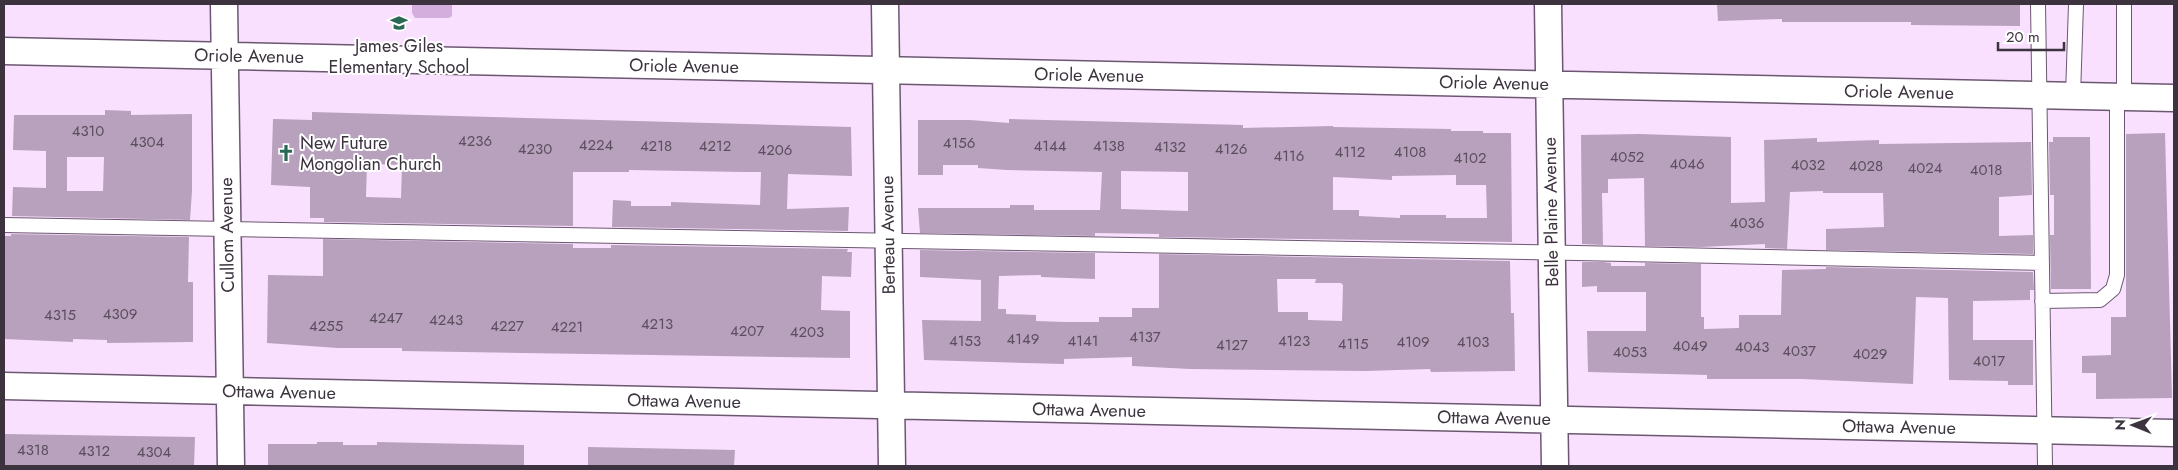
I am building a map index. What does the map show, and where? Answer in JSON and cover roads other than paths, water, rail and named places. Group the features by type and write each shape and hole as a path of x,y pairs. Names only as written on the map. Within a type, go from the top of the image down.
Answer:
{"street":[{"name":"Cullom Avenue","path":"224,4 231,466"},
{"name":"Berteau Avenue","path":"885,4 892,466"},
{"name":"Belle Plaine Avenue","path":"1548,4 1555,466"},
{"name":"Oriole Avenue","path":"4,51 2174,98"},
{"name":"Ottawa Avenue","path":"4,386 2174,433"}],"lane":[{"path":"2038,4 2045,466"},
{"path":"2073,96 2076,4"},
{"path":"2042,301 2100,300 2113,289 2117,275 2124,4"},
{"path":"4,225 888,242 1552,252 2042,263"}],"place":[{"name":"James Giles Elementary School","path":"399,23"},
{"name":"New Future Mongolian Church","path":"286,153"}]}
